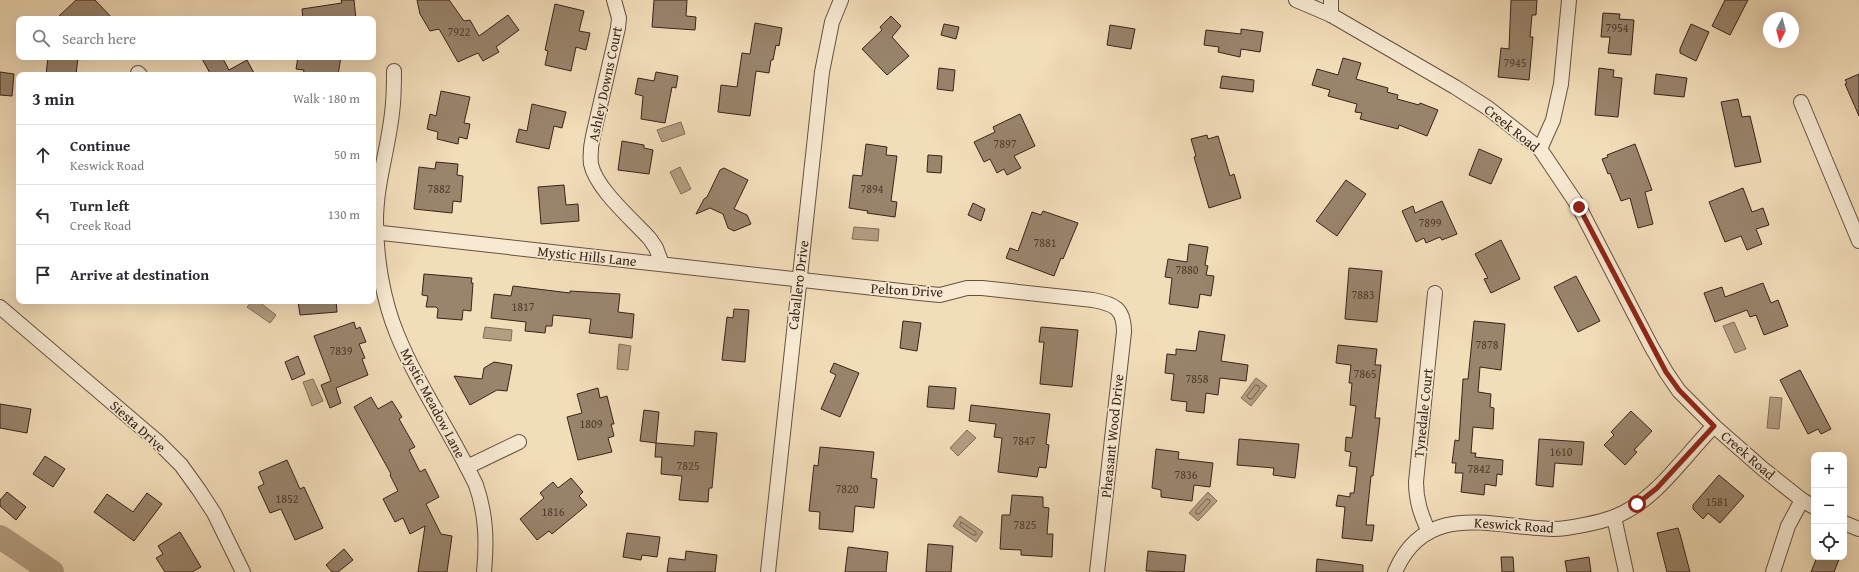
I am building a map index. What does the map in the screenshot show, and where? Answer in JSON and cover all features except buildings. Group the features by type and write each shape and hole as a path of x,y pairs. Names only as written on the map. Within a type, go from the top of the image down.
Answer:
{"street":[{"name":"Ashley Downs Court","path":"614,0 619,18 618,28 590,149 591,164 595,176 602,188 650,239 656,248 662,264"},
{"name":"Caballero Drive","path":"768,572 798,281 826,44 832,22 841,0"},
{"name":"Creek Road","path":"1296,0 1331,15 1455,87 1488,108 1540,149 1579,207 1666,372 1679,390 1714,426 1763,469 1808,504"},
{"path":"1331,0 1331,15"},
{"path":"1540,149 1553,120 1561,84 1569,0"},
{"name":"Mystic Meadow Lane","path":"376,220 379,184 392,112 394,71"},
{"path":"1801,102 1859,241"},
{"name":"Mystic Hills Lane","path":"376,232 662,264 798,281"},
{"name":"Mystic Meadow Lane","path":"376,238 384,290 397,334 417,376 467,467 479,495 485,517 487,534 484,572"},
{"name":"Pelton Drive","path":"798,281 940,295 966,288 982,288 1093,300 1111,304"},
{"name":"Tynedale Court","path":"1429,532 1416,498 1416,482 1435,292"},
{"name":"Pheasant Wood Drive","path":"1097,572 1124,332 1122,316 1117,308 1111,304"},
{"name":"Siesta Drive","path":"0,307 157,441 181,465 214,513 243,572"},
{"name":"Keswick Road","path":"1395,572 1400,560 1413,543 1429,532 1444,525 1461,522 1556,529 1614,517 1637,504 1657,488 1714,426"},
{"path":"467,467 519,442"},
{"path":"1773,572 1788,526 1808,504"},
{"path":"1614,517 1626,572"},
{"path":"1846,524 1859,529"}],"water":[{"path":"681,122 685,134 662,142 657,130"},
{"path":"680,167 691,189 681,194 670,172"},
{"path":"854,227 879,229 878,241 852,239"},
{"path":"250,304 262,304 276,315 270,323 247,307"},
{"path":"1734,322 1746,349 1735,353 1723,326"},
{"path":"485,327 512,330 511,341 483,338"},
{"path":"619,344 631,346 628,370 617,369"},
{"path":"1256,378 1267,386 1251,406 1241,398"},
{"path":"313,379 323,401 312,406 303,382"},
{"path":"1770,397 1782,398 1779,429 1767,428"},
{"path":"967,430 976,438 958,456 950,448"},
{"path":"1208,492 1217,501 1198,521 1189,513"},
{"path":"960,516 983,532 976,542 953,526"}],"waterway":[{"path":"0,537 52,572"}],"route":[{"path":"1579,207 1666,372 1679,390 1714,426 1694,445 1657,488 1637,504"}]}
